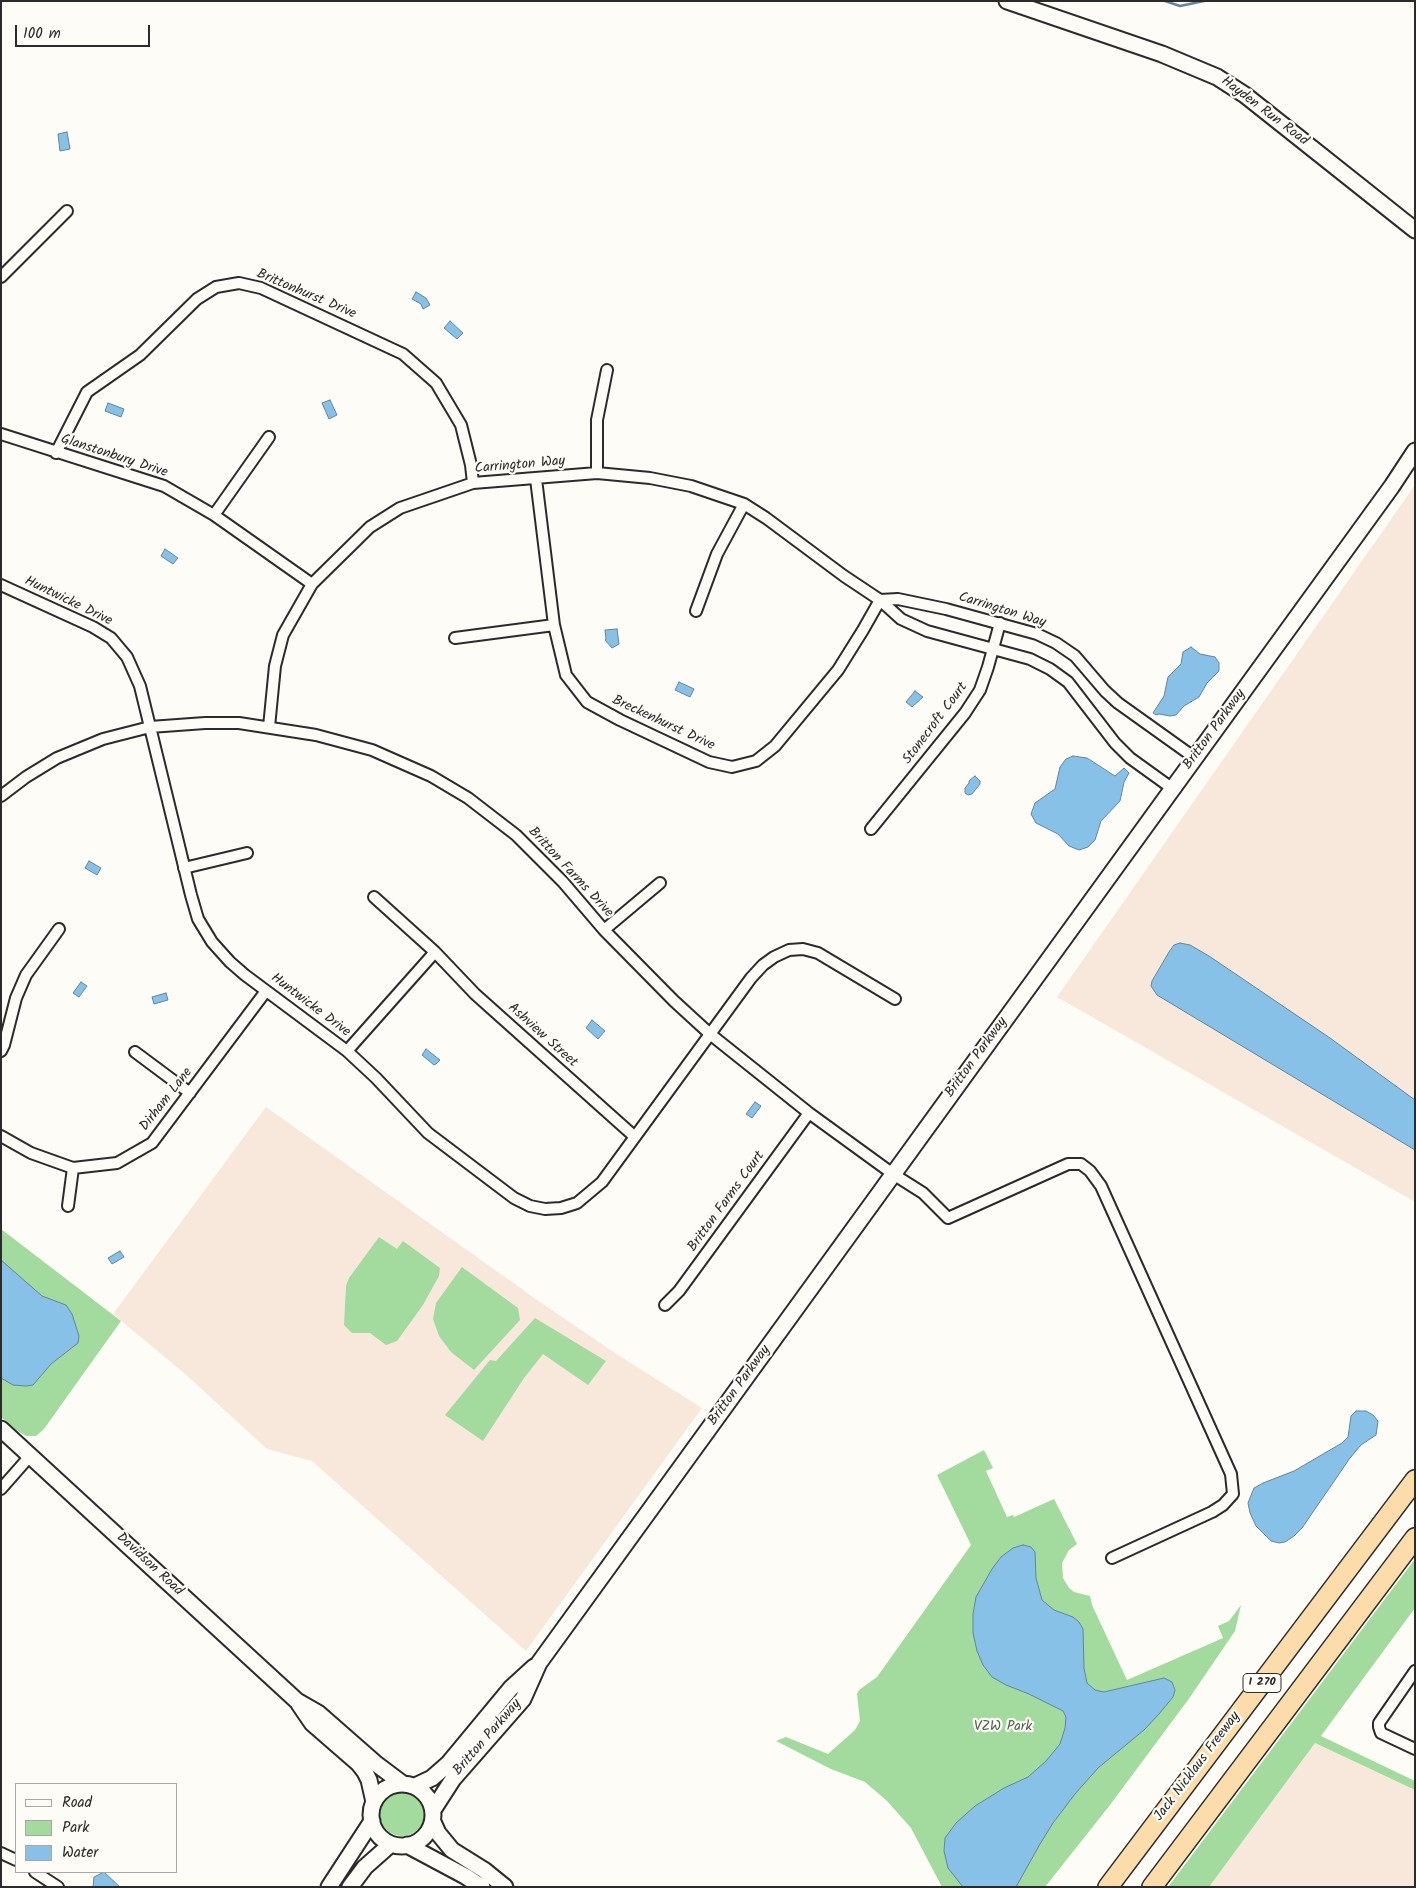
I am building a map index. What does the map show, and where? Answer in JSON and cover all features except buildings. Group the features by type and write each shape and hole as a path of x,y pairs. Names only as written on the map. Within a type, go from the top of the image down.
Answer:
{"highway":[{"name":"Jack Nicklaus Freeway","path":"1108,1887 1415,1480"},
{"name":"I 270","path":"1152,1887 1415,1538"}],"main road":[{"name":"Hayden Run Road","path":"1007,1 1162,54 1217,77 1245,95 1415,230"},
{"name":"Britton Parkway","path":"433,1816 453,1779 523,1699 539,1663 1392,486 1415,450"},
{"name":"Davidson Road","path":"1,1429 297,1701 318,1713 374,1763 409,1785"},
{"name":"Britton Parkway","path":"409,1785 432,1778 448,1764 511,1688 539,1663"},
{"name":"Davidson Road","path":"297,1701 312,1723 358,1763 365,1772 369,1780 374,1802"},
{"path":"482,1887 407,1846 391,1844 382,1838 376,1831 371,1811 379,1794 386,1788 409,1785 424,1792 430,1800 438,1833 452,1850 484,1870 506,1887"},
{"path":"407,1846 414,1844 426,1835 433,1816"},
{"path":"328,1887 372,1821"},
{"path":"350,1887 364,1866 391,1844"}],"street":[{"path":"1,277 67,212"},
{"name":"Brittonhurst Drive","path":"56,453 87,392 140,355 197,299 216,287 239,283 261,288 403,354 436,383 462,425 473,483"},
{"path":"597,473 597,420 607,370"},
{"name":"Glanstonbury Drive","path":"1,434 164,486 214,515 312,584"},
{"path":"214,515 269,437"},
{"name":"Carrington Way","path":"269,727 275,666 283,635 312,584 370,528 400,508 473,483 597,473 650,478 692,486 744,504 880,600 901,619 926,630 1030,659 1050,669 1068,682 1130,758 1173,788"},
{"name":"Breckenhurst Drive","path":"536,479 554,625 566,675 587,702 708,762 732,767 756,761 775,746 838,670 880,600"},
{"path":"696,611 717,554 744,504"},
{"name":"Huntwicke Drive","path":"1,585 89,625 111,638 126,657 137,679 198,919 212,942 230,962 347,1051 376,1078 428,1133 514,1198 530,1206 545,1209 561,1208 577,1203 602,1182 752,978 763,965 774,957 789,950 804,949 818,953 895,999"},
{"name":"Carrington Way","path":"880,600 898,599 946,609 1038,634 1056,643 1075,656 1105,691 1118,702 1195,758"},
{"name":"Stonecroft Court","path":"872,829 965,713 980,690 1000,623"},
{"path":"455,638 554,625"},
{"name":"Britton Farms Drive","path":"1,796 56,758 103,739 150,728 205,723 239,723 316,735 372,750 431,776 461,794 516,835 563,882 604,930 674,1001 710,1034 809,1113 923,1193 948,1218 1068,1164 1080,1164 1090,1171 1101,1186 1230,1474 1233,1494 1223,1505 1212,1512 1112,1558"},
{"path":"184,868 247,853"},
{"path":"604,930 660,883"},
{"name":"Ashview Street","path":"374,897 435,952 475,994 634,1137"},
{"path":"1,1051 16,998 26,975 60,929"},
{"path":"347,1051 435,952"},
{"name":"Dirham Lane","path":"1,1136 31,1153 74,1168 118,1163 152,1142 266,991"},
{"path":"135,1052 190,1093"},
{"name":"Britton Farms Court","path":"665,1306 679,1291 809,1113"},
{"path":"68,1206 74,1168"},
{"path":"1,1489 30,1456"},
{"path":"1415,1671 1411,1684 1379,1723 1381,1733 1415,1750"},
{"path":"1,1853 15,1860"},
{"path":"37,1873 58,1887"}],"shaded area":[{"path":"1415,485 1415,1202 1057,997"},
{"path":"266,1107 540,1302 618,1355 702,1408 526,1651 312,1461 267,1449 184,1373 113,1314"},
{"path":"1315,1743 1415,1790 1415,1887 1209,1887"}],"green space":[{"path":"1,1229 121,1321 44,1429 36,1436 26,1436 1,1417"},
{"path":"379,1237 397,1249 403,1241 440,1268 439,1276 423,1305 397,1341 386,1345 370,1333 352,1333 344,1325 346,1286 349,1278"},
{"path":"462,1267 518,1308 520,1320 474,1370 451,1352 439,1336 433,1319 436,1303"},
{"path":"535,1318 606,1361 588,1385 543,1354 524,1378 483,1441 445,1415 490,1360 496,1361"},
{"name":"VZW Park","path":"984,1450 993,1468 986,1471 1007,1517 1013,1515 1014,1517 1054,1499 1077,1544 1069,1550 1062,1563 1063,1578 1074,1592 1090,1596 1092,1605 1127,1680 1223,1638 1218,1626 1229,1621 1241,1605 1235,1631 1188,1700 1110,1805 1045,1887 942,1887 911,1828 887,1801 865,1782 831,1769 776,1741 786,1737 828,1754 855,1730 860,1721 857,1694 859,1690 877,1677 971,1545 937,1475"},
{"path":"1415,1559 1415,1608 1321,1736 1415,1781 1415,1790 1315,1743 1209,1887 1168,1887"},
{"path":"402,1792 414,1796 420,1802 424,1814 420,1826 414,1832 402,1836 390,1832 384,1826 380,1814 384,1802 390,1796"}],"water":[{"path":"67,132 70,149 60,151 58,134"},
{"path":"416,292 426,298 430,305 423,309 421,304 412,299"},
{"path":"450,321 463,333 457,339 444,328"},
{"path":"330,400 337,415 329,419 322,403"},
{"path":"108,403 124,409 121,417 105,411"},
{"path":"165,549 178,558 173,564 161,556"},
{"path":"617,629 619,644 612,648 605,640 605,630"},
{"path":"1191,647 1200,654 1215,657 1219,663 1219,671 1207,683 1199,697 1184,706 1176,715 1156,715 1153,713 1164,696 1168,677 1181,664 1183,652"},
{"path":"679,682 694,689 690,697 675,690"},
{"path":"915,691 923,697 912,707 906,702"},
{"path":"1073,756 1087,758 1115,776 1124,768 1129,773 1124,782 1120,801 1101,821 1095,840 1088,847 1079,850 1069,846 1058,834 1036,823 1031,814 1035,803 1055,789 1060,767 1066,759"},
{"path":"975,776 980,781 980,784 972,794 968,795 965,793 965,788"},
{"path":"89,861 101,868 97,875 85,868"},
{"path":"1180,943 1190,945 1209,956 1330,1038 1415,1100 1415,1150 1157,995 1151,986 1152,981 1174,945"},
{"path":"81,982 87,986 79,997 73,993"},
{"path":"166,993 168,1000 154,1004 152,997"},
{"path":"592,1020 605,1031 598,1039 586,1028"},
{"path":"426,1049 440,1060 436,1064 434,1065 422,1055"},
{"path":"755,1102 761,1106 752,1118 746,1114"},
{"path":"120,1251 124,1257 112,1264 108,1258"},
{"path":"1,1260 42,1296 66,1305 72,1314 79,1336 78,1343 51,1364 33,1385 13,1385 1,1378"},
{"path":"1356,1411 1366,1411 1378,1421 1376,1435 1361,1445 1350,1458 1302,1528 1285,1542 1271,1541 1256,1526 1250,1513 1248,1503 1254,1488 1294,1471 1342,1443 1348,1437 1351,1416"},
{"path":"1023,1545 1031,1547 1035,1552 1036,1578 1042,1600 1054,1610 1073,1617 1083,1629 1084,1668 1087,1683 1095,1690 1104,1692 1164,1678 1172,1682 1175,1690 1173,1697 1144,1730 1098,1768 1075,1794 1053,1823 1016,1887 963,1887 948,1868 944,1851 945,1838 956,1823 975,1806 1004,1788 1028,1777 1046,1761 1060,1744 1065,1728 1066,1717 1063,1711 992,1677 983,1665 977,1651 973,1633 973,1614 976,1597 1001,1557 1013,1548"},
{"path":"105,1873 120,1887 93,1887 94,1877"}],"waterway":[{"path":"1165,1 1180,6 1204,1"}]}
